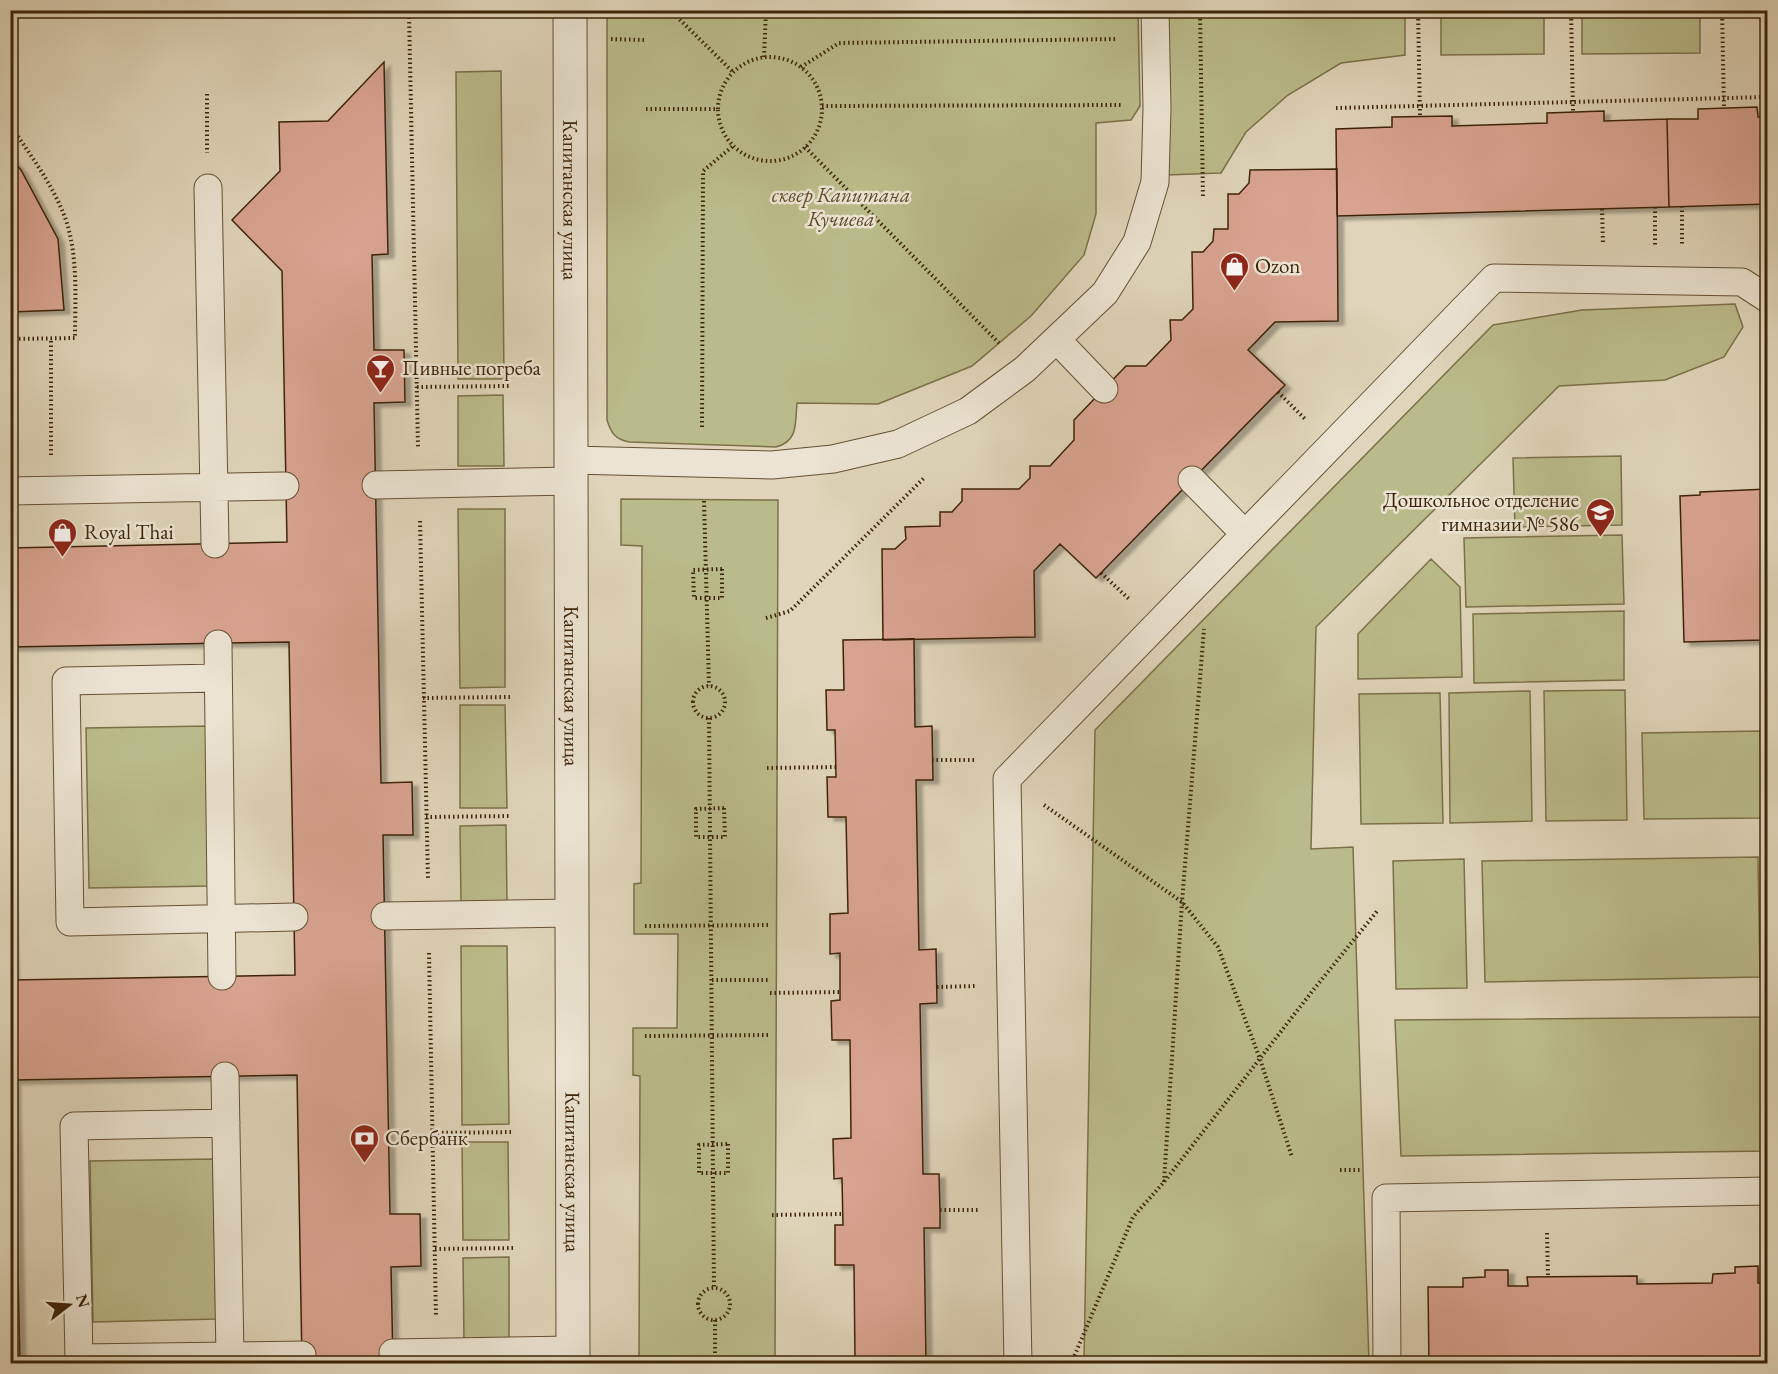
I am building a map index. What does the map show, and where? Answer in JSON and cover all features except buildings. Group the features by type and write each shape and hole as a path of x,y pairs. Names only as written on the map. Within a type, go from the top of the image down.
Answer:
{"street":[{"name":"Капитанская улица","path":"570,10 573,1357"}],"lane":[{"path":"376,485 419,484 702,463 772,465 833,459 898,444 968,411 1025,369 1105,293 1137,242 1155,182 1157,108 1155,10"},
{"path":"208,188 215,544"},
{"path":"1018,1364 1007,779 1494,278 1742,282 1767,299"},
{"path":"1057,340 1104,389"},
{"path":"1192,480 1245,534"},
{"path":"10,491 285,486"},
{"path":"218,644 222,976"},
{"path":"217,678 66,681 70,922 294,918"},
{"path":"385,916 572,913"},
{"path":"225,1076 230,1356"},
{"path":"226,1123 74,1126 79,1358 302,1355"},
{"path":"1388,1364 1386,1198 1767,1191"},
{"path":"393,1353 437,1352 573,1357"}],"path":[{"path":"670,10 733,72"},
{"path":"765,57 766,10"},
{"path":"1200,10 1203,199"},
{"path":"1418,10 1420,116"},
{"path":"1571,10 1573,112"},
{"path":"1722,10 1724,108"},
{"path":"409,13 437,1352"},
{"path":"610,39 646,40"},
{"path":"801,67 839,43 1119,39"},
{"path":"765,57 784,59 801,67 812,78 822,106 821,121 805,147 788,157 768,161 749,156 733,146 725,135 718,109 724,84 733,72 747,62 765,57"},
{"path":"207,94 208,188"},
{"path":"1336,108 1767,97"},
{"path":"822,106 1131,105"},
{"path":"646,110 718,109"},
{"path":"10,339 75,338 74,264 63,213 47,178 15,132"},
{"path":"709,686 702,463 703,171 733,146"},
{"path":"805,147 1025,369"},
{"path":"51,338 51,490"},
{"path":"417,387 509,386"},
{"path":"766,618 790,611 924,478"},
{"path":"722,569 722,598 694,598 693,570 707,570 722,569"},
{"path":"1164,1182 1182,902 1209,570"},
{"path":"709,686 723,693 725,705 718,715 709,718 700,715 693,705 695,693 709,686"},
{"path":"423,698 511,697"},
{"path":"709,718 714,1288"},
{"path":"932,760 985,760"},
{"path":"767,768 836,767"},
{"path":"1007,779 1182,902 1218,947 1260,1059 1292,1157"},
{"path":"710,808 724,808 725,837 696,837 696,809 710,808"},
{"path":"426,817 511,816"},
{"path":"1071,1364 1133,1217 1164,1182 1378,910"},
{"path":"645,926 769,925"},
{"path":"712,980 770,980"},
{"path":"770,993 840,992"},
{"path":"645,1036 770,1035"},
{"path":"433,1133 513,1132"},
{"path":"699,1144 713,1144 728,1144 728,1173 699,1173 699,1144"},
{"path":"1546,1195 1548,1277"},
{"path":"772,1215 843,1214"},
{"path":"435,1250 514,1248"},
{"path":"714,1288 723,1291 730,1301 728,1313 715,1320 701,1313 699,1301 706,1291 714,1288"},
{"path":"715,1320 715,1364"}],"green space":[{"name":"сквер Капитана Кучиева","path":"610,11 1138,11 1140,106 1131,120 1096,123 1096,214 1084,255 1031,316 972,366 878,404 797,403 796,424 792,435 789,440 776,447 629,442 614,435 607,420 607,20"},
{"path":"1168,11 1405,11 1405,55 1341,63 1288,95 1246,132 1221,173 1167,175"},
{"path":"1441,11 1544,11 1544,54 1441,55"},
{"path":"1582,11 1700,11 1700,53 1582,54"},
{"path":"501,71 504,379 458,379 456,72"},
{"path":"1735,304 1743,327 1724,357 1665,380 1559,386 1316,627 1311,849 1353,847 1369,1363 1084,1363 1095,730 1493,325 1582,310"},
{"path":"503,395 504,466 458,466 458,396"},
{"path":"1621,456 1622,525 1515,527 1513,458"},
{"path":"621,499 778,500 775,1363 639,1363 640,1076 633,1075 633,1028 677,1028 678,934 634,934 634,884 641,883 642,546 621,545"},
{"path":"458,509 505,509 505,687 460,688"},
{"path":"1622,535 1624,604 1466,607 1464,538"},
{"path":"1431,559 1460,587 1462,677 1358,679 1358,634"},
{"path":"1624,611 1624,680 1474,683 1473,614"},
{"path":"1625,690 1627,820 1546,821 1544,691"},
{"path":"1530,691 1532,821 1450,823 1449,693"},
{"path":"1440,693 1443,823 1361,824 1359,694"},
{"path":"460,705 505,705 507,808 460,808"},
{"path":"209,726 212,886 89,888 86,728"},
{"path":"1760,731 1762,818 1644,819 1642,733"},
{"path":"506,825 507,901 461,902 460,826"},
{"path":"1758,857 1760,977 1485,982 1482,861"},
{"path":"1464,859 1467,988 1396,989 1393,861"},
{"path":"461,946 507,946 509,1124 462,1125"},
{"path":"1767,1017 1767,1151 1401,1156 1395,1020"},
{"path":"462,1142 508,1142 509,1240 463,1240"},
{"path":"213,1159 216,1319 93,1322 90,1161"},
{"path":"509,1257 509,1341 464,1341 463,1258"}],"place":[{"name":"Ozon","path":"1234,292"},
{"name":"Пивные погреба","path":"381,394"},
{"name":"Дошкольное отделение гимназии № 586","path":"1600,538"},
{"name":"Royal Thai","path":"63,558"},
{"name":"Сбербанк","path":"364,1164"}]}
